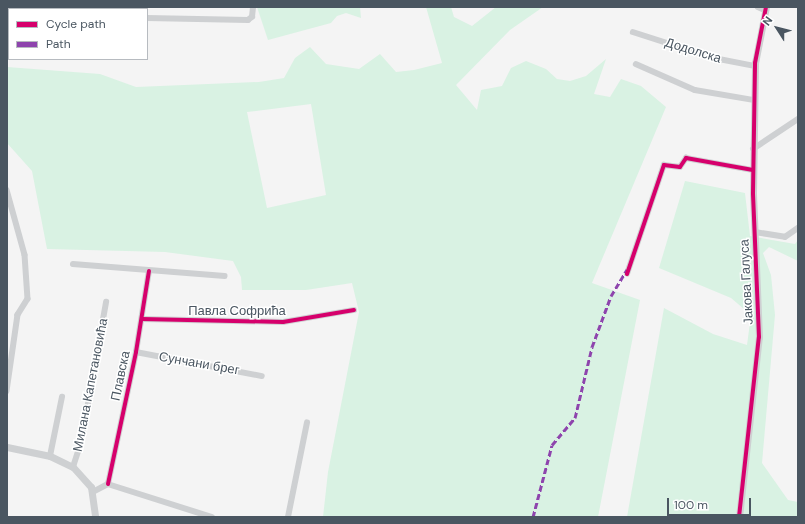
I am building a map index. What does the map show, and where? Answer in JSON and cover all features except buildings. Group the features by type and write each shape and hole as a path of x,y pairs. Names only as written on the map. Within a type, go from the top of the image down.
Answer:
{"street":[{"path":"148,18 252,17 254,7"},
{"name":"Јакова Галуса","path":"739,517 759,337 753,149 755,66 763,8"},
{"name":"Додолска","path":"633,32 714,58 755,66"},
{"path":"636,64 695,90 754,100"},
{"path":"753,149 798,119"},
{"path":"627,274 664,165 680,167 686,158 753,170"},
{"path":"7,190 25,255 28,300 18,316 7,391"},
{"path":"755,232 785,237 798,228"},
{"path":"73,264 225,276"},
{"name":"Плавска","path":"108,484 136,352 149,271"},
{"name":"Милана Капетановића","path":"73,467 81,443 106,302"},
{"name":"Павла Софрића","path":"142,320 283,322 354,310"},
{"name":"Сунчани брег","path":"136,352 262,376"},
{"path":"50,456 62,397"},
{"path":"288,517 307,423"},
{"path":"7,447 50,456 73,467 93,492 95,517"},
{"path":"93,492 108,484 212,517"}],"green space":[{"path":"257,7 360,7 361,18 346,13 337,16 331,23 268,40"},
{"path":"426,7 451,7 454,17 472,26 496,7 543,7 510,30 456,85 477,110 481,90 502,86 511,68 526,61 546,69 557,79 570,81 586,76 606,59 594,94 610,97 621,79 641,86 666,107 592,283 640,300 598,517 323,517 328,472 359,312 352,283 306,290 242,290 241,277 233,261 165,252 47,249 32,171 7,143 7,67 100,74 136,87 259,82 284,78 295,58 310,47 326,64 359,69 380,54 396,72 414,70 442,63","holes":["311,104 326,195 267,208 247,112"]},
{"path":"685,181 745,193 750,236 795,244 798,240 798,261 769,247 763,253 771,275 775,315 762,463 788,500 798,502 798,517 627,517 664,308 713,334 747,345 751,315 731,298 659,268"}],"marked path":[{"path":"533,517 552,445 575,418 592,347 611,296 627,269"}],"cycle path":[{"path":"739,517 759,337 753,193 755,63 766,7"},
{"path":"627,274 664,165 680,167 686,158 753,170"},
{"path":"108,484 136,352 149,271"},
{"path":"142,319 283,322 354,310"}]}
